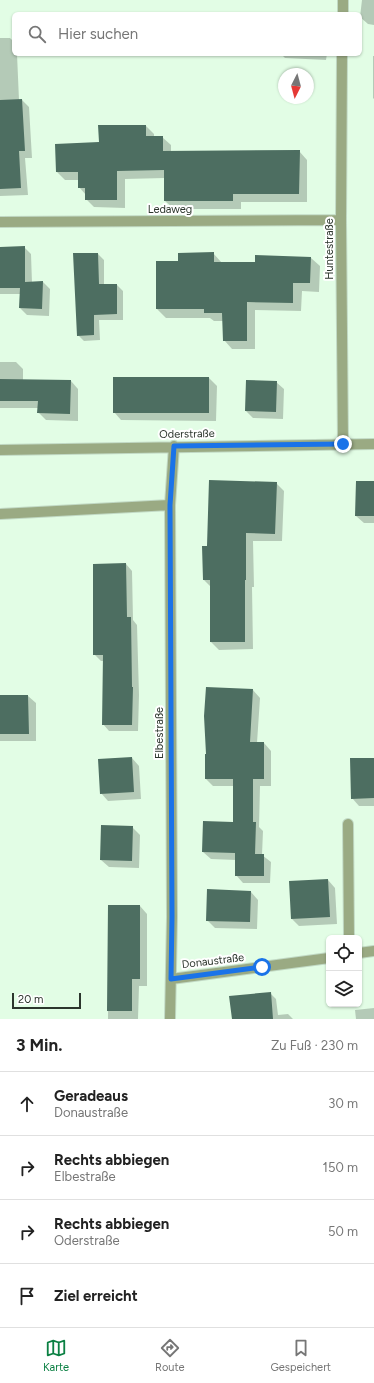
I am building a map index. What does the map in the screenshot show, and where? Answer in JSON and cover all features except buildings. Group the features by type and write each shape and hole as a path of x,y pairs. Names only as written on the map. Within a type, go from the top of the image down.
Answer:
{"street":[{"path":"342,12 343,0"},
{"name":"Huntestraße","path":"342,56 341,220 343,444"},
{"name":"Ledaweg","path":"0,222 341,220"},
{"name":"Oderstraße","path":"0,450 174,446 374,444"},
{"name":"Elbestraße","path":"170,1019 172,893 170,505 174,446"},
{"path":"0,514 170,505"},
{"path":"348,824 348,935"},
{"path":"362,953 374,951"},
{"name":"Donaustraße","path":"171,979 326,958"}],"route":[{"path":"262,967 171,979 170,505 174,446 343,444"}]}
